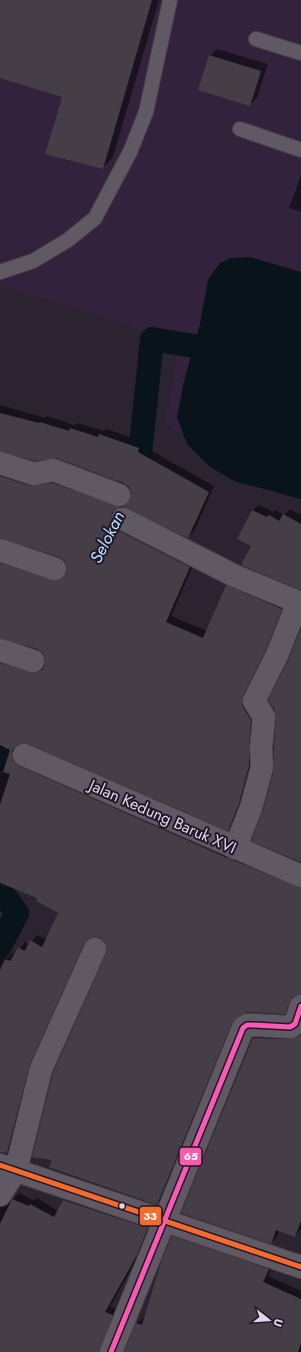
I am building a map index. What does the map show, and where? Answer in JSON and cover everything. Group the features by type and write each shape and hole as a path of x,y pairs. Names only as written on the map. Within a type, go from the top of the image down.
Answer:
{"street":[{"path":"0,463 34,474 53,470 119,495"},
{"path":"123,519 235,576 299,603 277,655 254,701 264,717 261,748 262,767 251,808 235,848"},
{"path":"0,550 55,569"},
{"path":"0,650 34,661"},
{"name":"Jalan Kedung Baruk XVI","path":"24,755 301,876"},
{"path":"0,1195 41,1069 95,949"},
{"path":"112,1352 164,1220 243,1028 252,1025 290,1028 295,1024 301,1006"},
{"path":"8,1168 301,1267"}],"lane":[{"path":"0,272 33,261 68,240 95,218 130,152 146,112 170,0"},
{"path":"256,39 301,53"},
{"path":"240,129 301,150"}],"shaded area":[{"path":"0,0 301,0 301,492 242,476 165,424 179,342 0,285"},
{"path":"250,257 301,272 301,499 234,481 209,466 187,444 177,417 184,381 200,324 208,280 220,263 231,258"}],"building":[{"path":"0,0 152,0 103,169 45,154 62,97 0,78"},
{"path":"209,55 261,71 250,106 198,90"},
{"path":"0,413 40,422 69,431 70,428 98,437 99,434 139,448 138,452 209,492 188,538 123,507 130,500 131,493 129,487 123,483 57,458 35,461 0,451"},
{"path":"0,476 31,486 52,483 120,507 112,513 111,519 112,525 117,530 190,567 166,622 203,638 226,585 282,609 266,650 243,696 243,707 251,720 249,766 239,804 228,831 29,744 23,743 17,745 12,750 14,762 19,766 230,859 301,888 301,994 292,997 285,1014 247,1012 240,1015 232,1023 157,1205 49,1167 52,1160 32,1157 53,1073 106,954 107,948 105,942 100,937 88,939 84,944 30,1064 7,1153 0,1152 0,970 5,959 10,961 18,948 25,951 30,940 42,947 58,913 36,901 37,898 0,883 0,805 10,774 3,772 10,750 0,745 0,663 35,673 42,670 45,665 45,659 43,653 37,649 0,638 0,563 57,581 63,578 67,573 67,567 65,561 59,557 0,538"},
{"path":"252,510 267,517 269,515 279,521 283,514 301,524 301,590 241,565 251,546 237,539"},
{"path":"301,628 301,862 251,841 263,811 274,770 276,718 275,710 268,700 288,661"},
{"path":"301,1035 301,1221 295,1237 276,1230 271,1244 181,1213 253,1038 289,1039"},
{"path":"12,1199 29,1206 30,1204 54,1217 63,1200 148,1228 137,1255 105,1312 113,1315 99,1352 0,1352 0,1224"},
{"path":"172,1236 269,1269 263,1282 301,1299 301,1343 298,1352 124,1352 136,1323 142,1325 162,1259"}],"waterway":[{"name":"Selokan","path":"99,556 123,506 140,455 152,339 194,346"},
{"name":"Selokan","path":"0,759 8,752 25,721"},
{"name":"Selokan","path":"0,890 17,913 0,946"}],"transit line":[{"name":"65","path":"111,1352 243,1028 247,1025 290,1027 295,1024 301,1006"},
{"name":"33","path":"0,1165 301,1267"}]}
